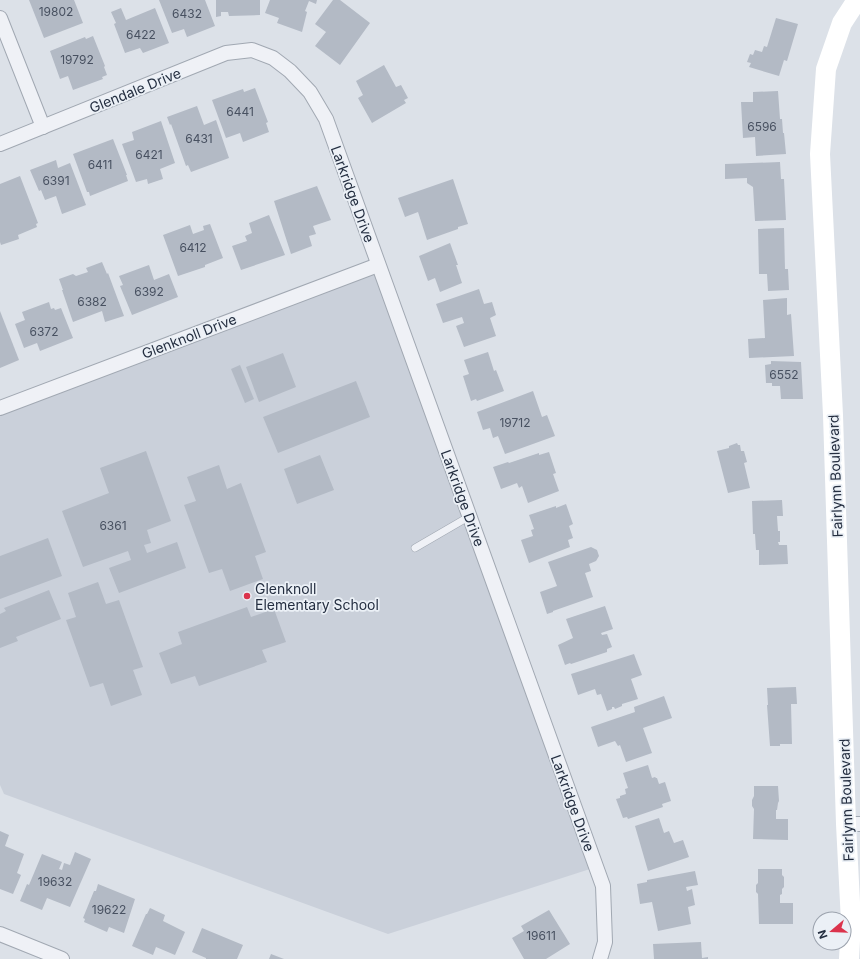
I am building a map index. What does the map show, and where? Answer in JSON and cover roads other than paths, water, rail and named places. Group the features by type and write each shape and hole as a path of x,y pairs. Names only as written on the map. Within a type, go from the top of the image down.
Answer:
{"street":[{"name":"Fairlynn Boulevard","path":"849,959 853,824 820,154 826,69 842,23 857,0"},
{"path":"0,18 43,127"},
{"name":"Glendale Drive","path":"0,144 226,53 252,50 272,58"},
{"name":"Larkridge Drive","path":"272,58 290,71 310,92 326,119 603,886 605,942 600,959"},
{"name":"Glenknoll Drive","path":"0,408 378,265"},
{"path":"0,934 62,959"}],"lane":[{"path":"415,548 470,516"}],"place":[{"name":"Glenknoll Elementary School","path":"247,596"}]}
